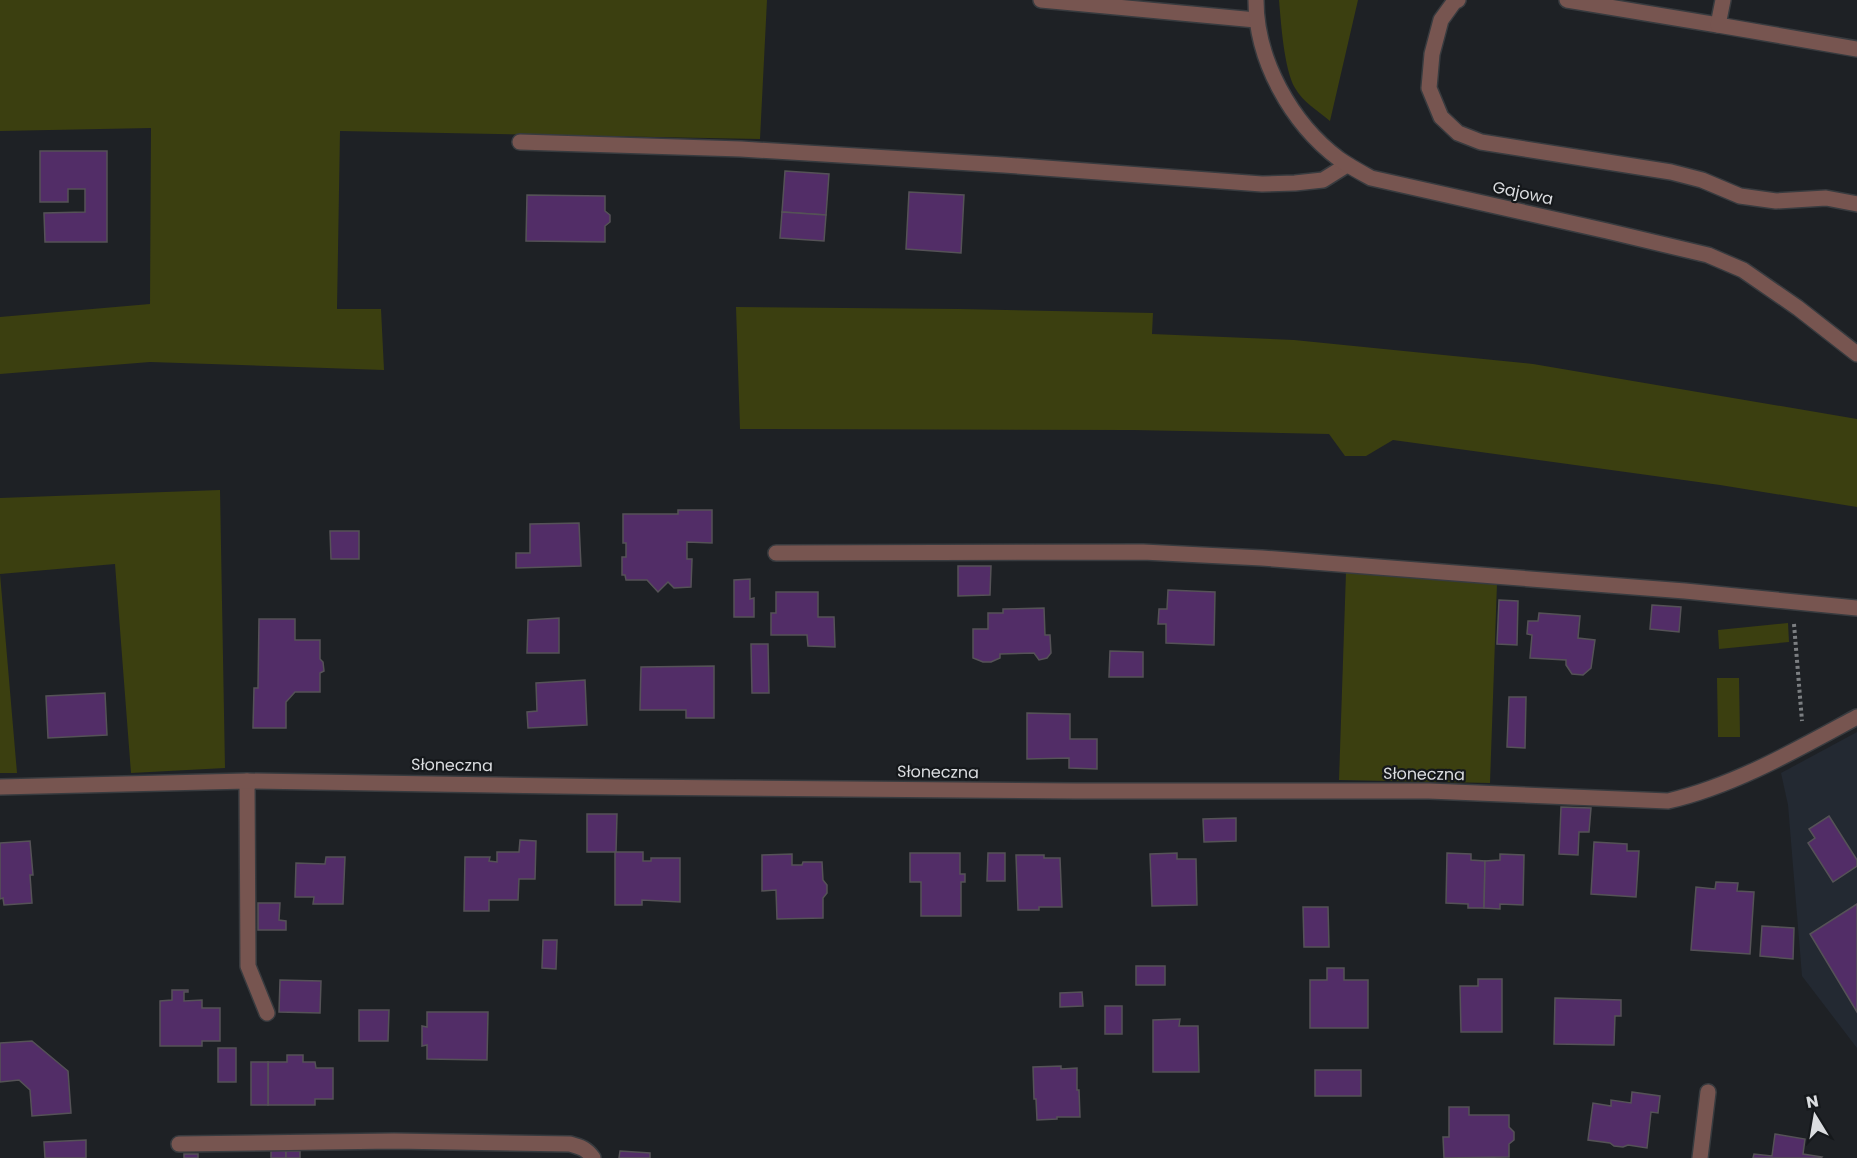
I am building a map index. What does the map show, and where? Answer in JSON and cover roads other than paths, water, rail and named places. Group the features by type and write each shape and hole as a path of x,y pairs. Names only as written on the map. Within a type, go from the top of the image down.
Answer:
{"street":[{"path":"1041,0 1256,20"},
{"name":"Gajowa","path":"1256,0 1256,20 1263,49 1283,94 1301,122 1347,165 1371,178 1708,255 1743,270 1798,308 1857,354"},
{"path":"1458,0 1441,20 1432,54 1429,88 1441,117 1458,134 1481,142 1671,172 1702,180 1740,196 1776,201 1826,198 1857,204"},
{"path":"1567,0 1857,49"},
{"path":"1718,25 1723,0"},
{"path":"520,142 753,150 1262,184 1323,180 1347,165"},
{"path":"776,553 1143,552 1262,558 1685,591 1857,608"},
{"name":"Słoneczna","path":"0,787 247,781 647,788 1429,791 1668,801 1713,788 1857,717"},
{"path":"247,781 248,966 267,1013"},
{"path":"1700,1158 1708,1092"},
{"path":"179,1143 570,1144 582,1147 591,1155"}]}
